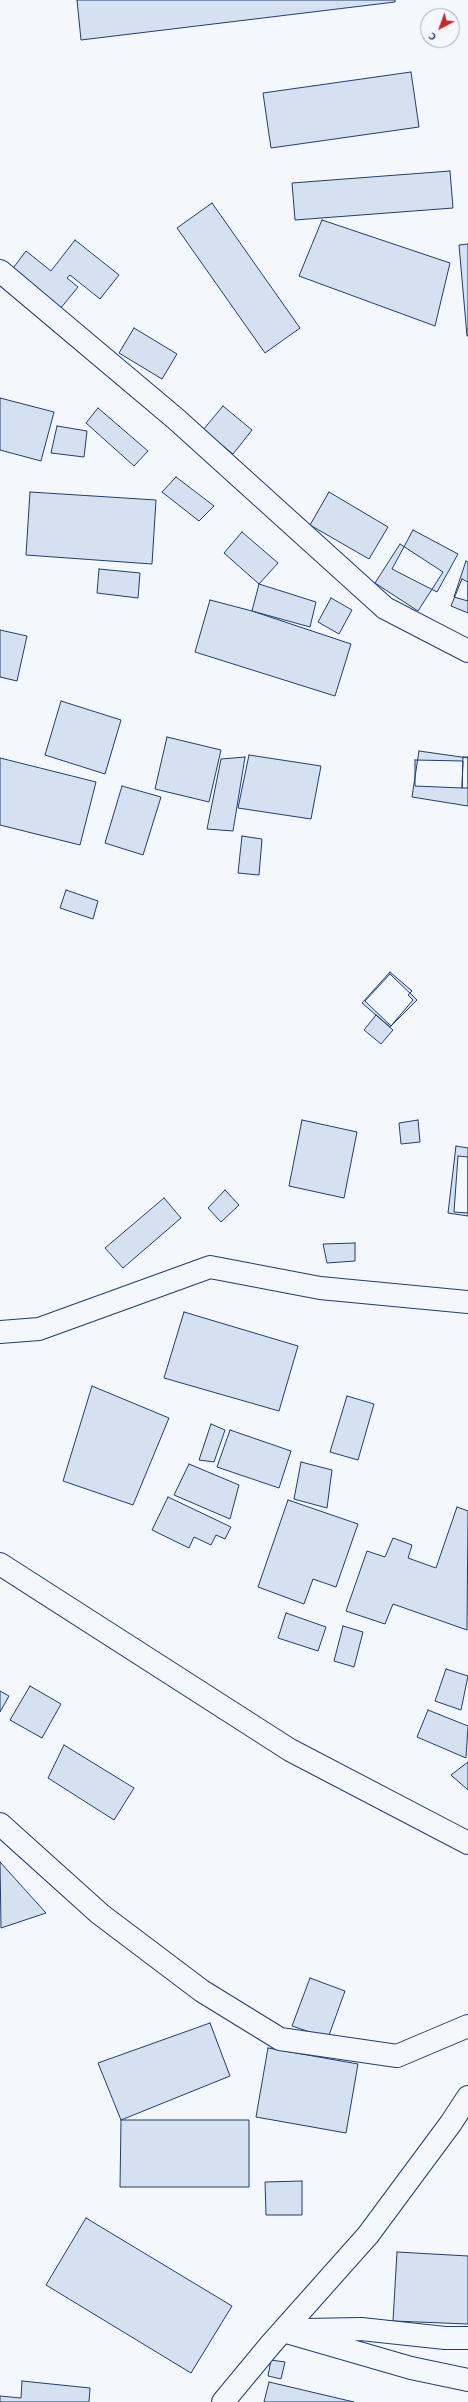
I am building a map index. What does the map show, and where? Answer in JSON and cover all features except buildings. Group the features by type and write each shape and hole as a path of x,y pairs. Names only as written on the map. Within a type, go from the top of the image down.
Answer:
{"street":[{"path":"0,271 176,419 385,608 468,651"},
{"path":"0,1332 39,1329 210,1267 320,1288 468,1302"},
{"path":"0,1564 290,1750 468,1843"},
{"path":"0,1824 100,1914 202,1991 280,2039 397,2056 468,2026"},
{"path":"223,2402 282,2331 368,2235 451,2123 468,2097"},
{"path":"282,2331 361,2329 445,2338 468,2338"},
{"path":"282,2331 411,2368 468,2380"}]}
